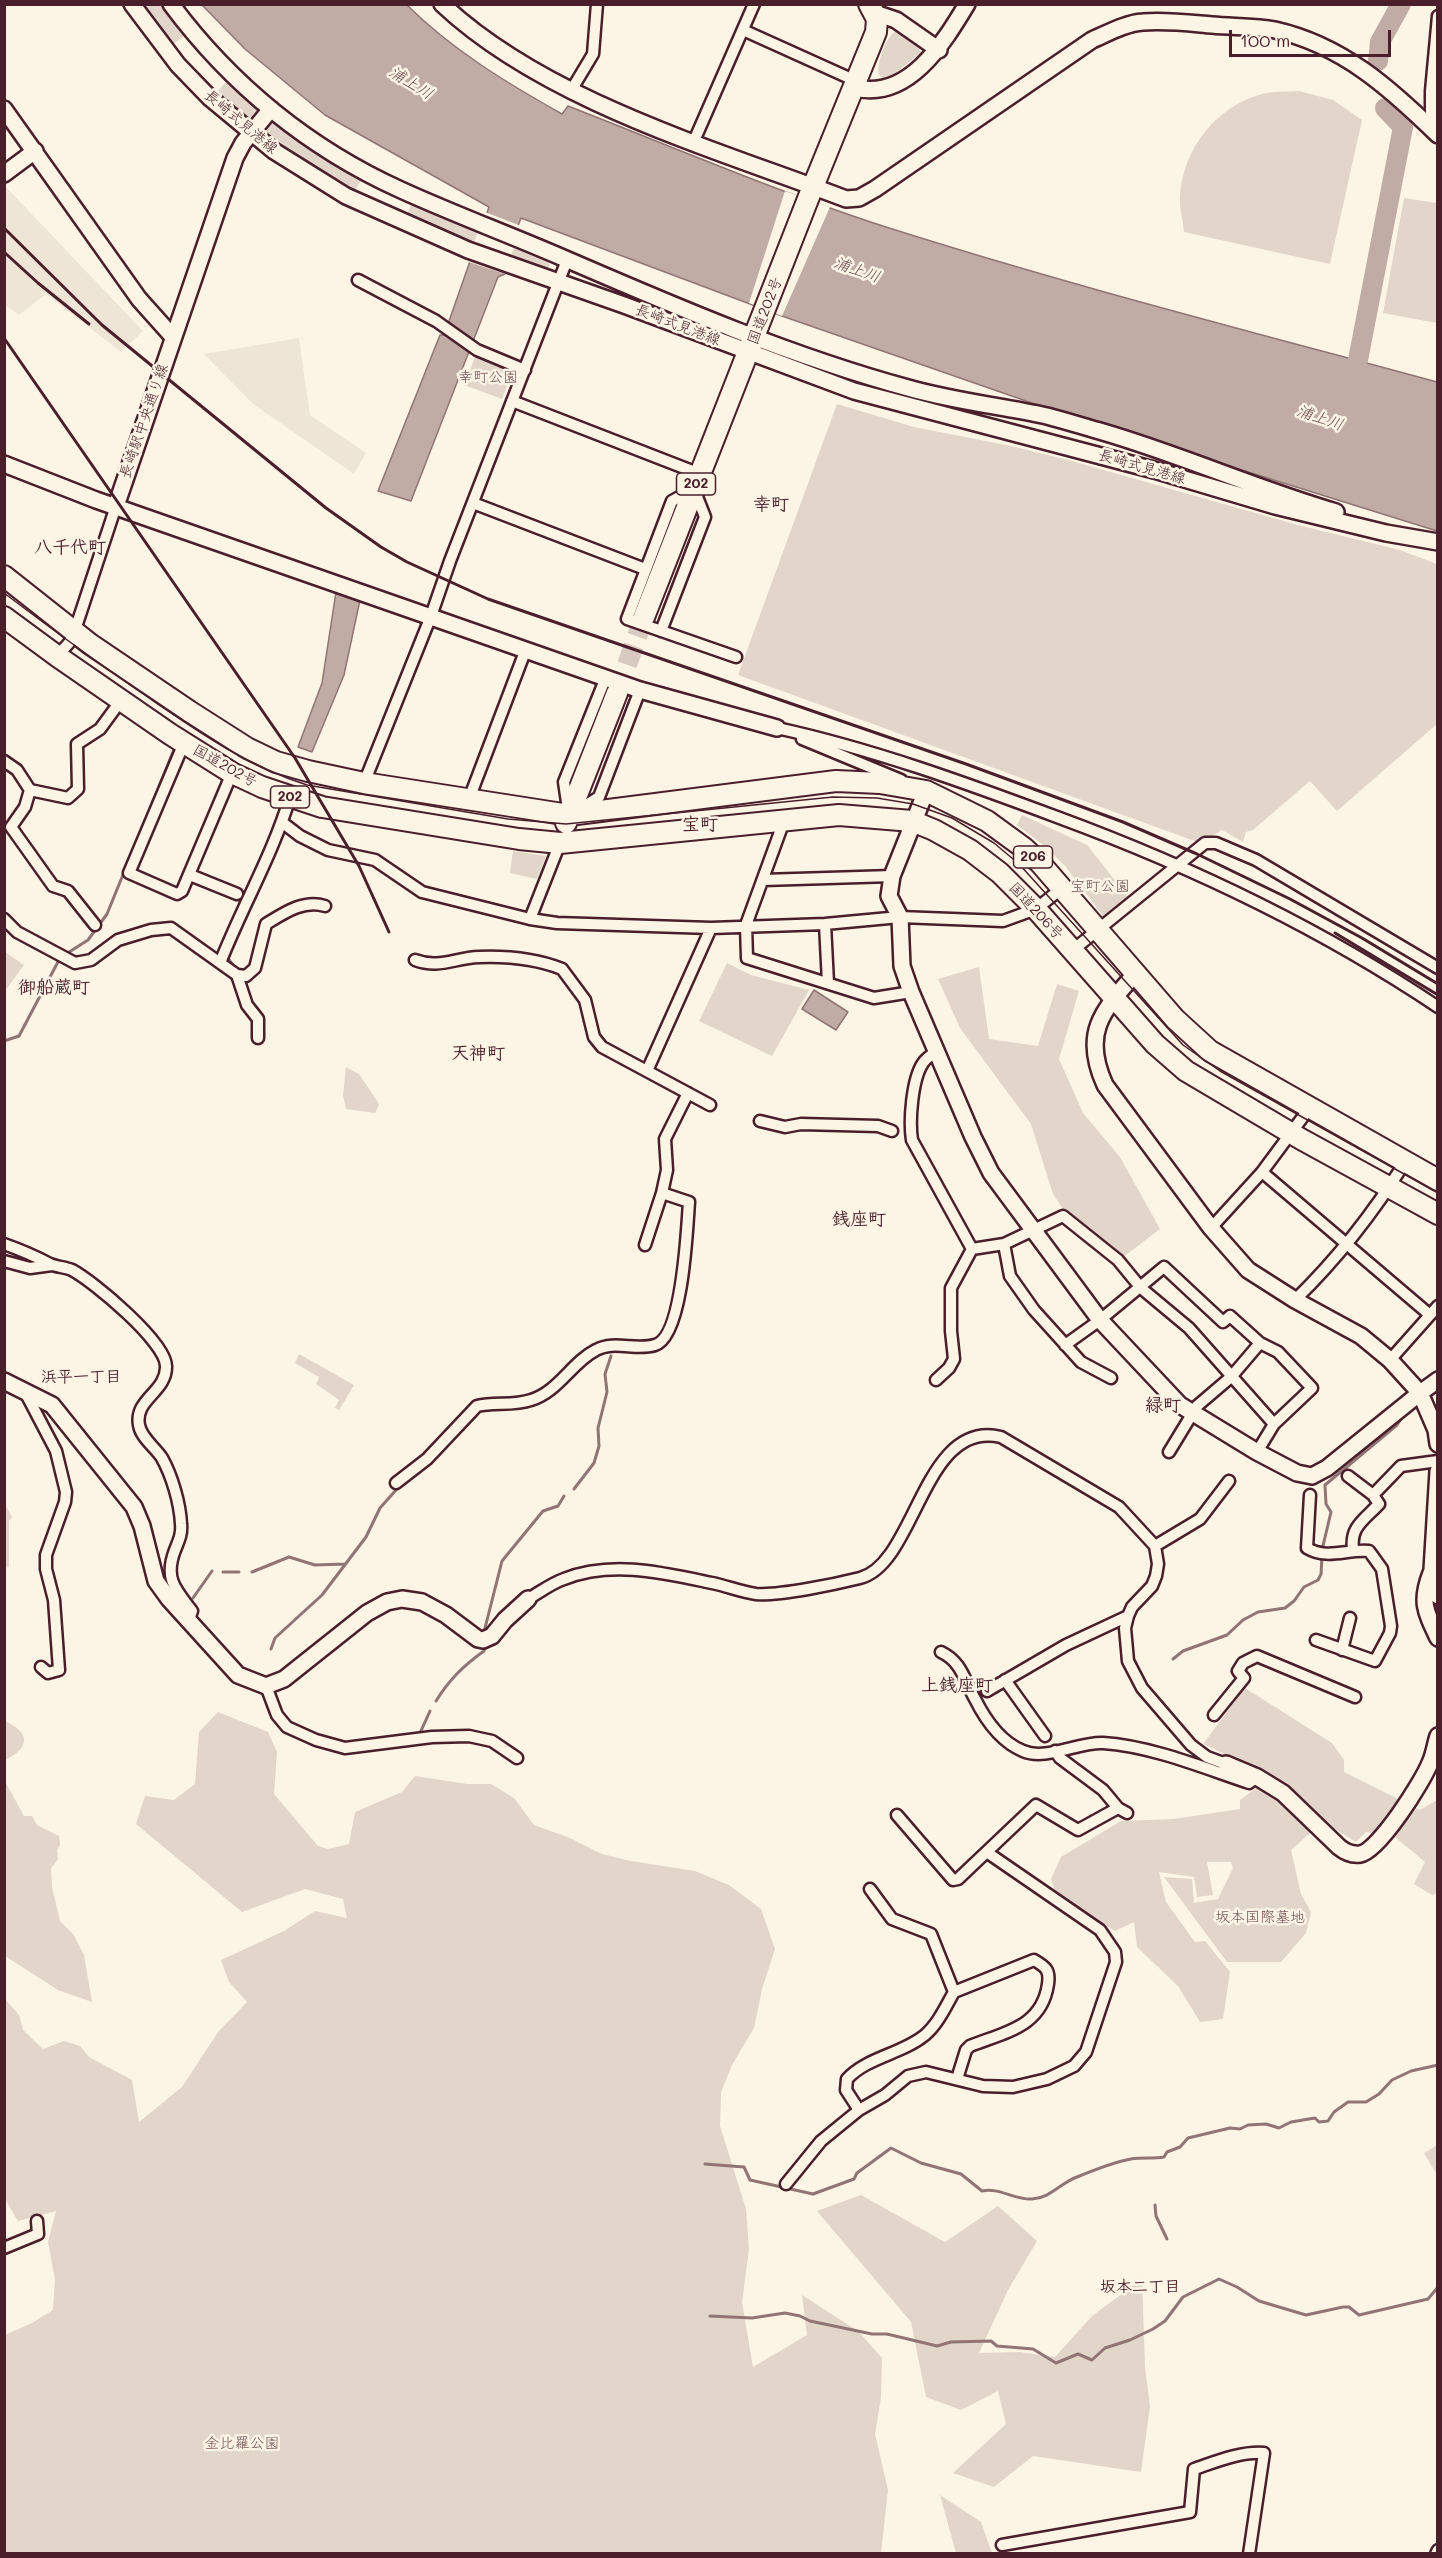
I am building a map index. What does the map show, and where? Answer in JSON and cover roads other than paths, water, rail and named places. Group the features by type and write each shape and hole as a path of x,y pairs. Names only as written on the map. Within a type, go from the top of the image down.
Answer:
{"highway":[{"name":"国道202号","path":"644,617 810,192 876,32 872,9"},
{"name":"国道202号","path":"4,576 90,644 247,748 276,762 364,783 569,815"},
{"name":"国道202号","path":"4,617 184,743 232,773 290,797 322,807 519,839 560,843"},
{"path":"560,843 617,693"},
{"name":"206","path":"569,815 836,782 880,783 926,791 987,821 1024,848 1062,888 1175,1019 1210,1051 1311,1106 1437,1180"},
{"name":"国道206号","path":"560,843 839,815 912,821 970,850 1000,873 1036,909 1155,1044 1186,1071 1437,1214"}],"street":[{"name":"長崎式見港線","path":"132,4 178,65 210,98 251,133 304,172 346,196 468,250 752,344 911,389 983,406 1046,416 1157,448 1328,509 1437,541"},
{"name":"長崎式見港線","path":"171,4 210,51 270,109 290,125 362,170 399,190 523,240 632,288 831,384 891,402 1154,470 1275,506 1386,533 1437,541"},
{"path":"442,4 491,44 539,73 614,111 694,141 810,192 846,199 859,198 1092,40 1117,29 1142,22 1275,30 1307,40 1357,65 1378,79 1404,101 1434,132"},
{"path":"572,89 593,54 597,4"},
{"path":"694,141 754,4"},
{"path":"743,30 870,92 889,87 916,70 939,50 967,4"},
{"path":"1436,4 1437,10"},
{"path":"872,9 896,20 939,50"},
{"path":"1434,132 1431,91 1437,16"},
{"path":"4,109 139,299 173,337"},
{"name":"長崎駅中央通り線","path":"116,506 235,158 270,109"},
{"path":"4,174 35,151"},
{"path":"364,783 432,616 567,260"},
{"path":"358,280 436,321 477,350 525,370"},
{"path":"512,401 697,481"},
{"path":"4,464 116,506 640,690 864,751 1013,800 1179,865 1310,930 1437,1007"},
{"path":"697,481 672,501 627,619 736,657"},
{"path":"662,631 705,517 697,481"},
{"path":"473,503 645,569"},
{"path":"57,656 69,643 75,630 116,506"},
{"path":"469,799 526,649"},
{"path":"606,677 564,782 569,815 599,797 640,690"},
{"path":"4,761 17,770 30,790 68,798 78,789 77,744 100,729 122,699"},
{"path":"777,728 926,791 912,821 892,876 889,896 900,917 902,966 911,992 938,1050 973,1137 991,1173 1100,1320 1180,1405 1257,1452 1297,1473 1312,1476 1327,1468 1437,1380"},
{"path":"184,743 129,873 177,894 182,891 232,773"},
{"path":"30,790 25,807 11,827 53,886 68,891 95,925"},
{"path":"220,963 282,823 290,797"},
{"path":"784,821 746,925 747,958 874,998 911,992"},
{"path":"282,823 300,836 328,850 375,860 422,892 530,919 591,925 711,928 825,924 900,917 1003,921 1036,909 1062,888"},
{"path":"530,919 560,843"},
{"path":"1073,950 1205,843 1216,843 1256,860 1437,968"},
{"path":"190,875 237,894"},
{"path":"763,880 892,876"},
{"path":"4,919 17,932 75,963 92,960 118,940 163,927 171,928 237,975 246,976 255,968 266,924 298,906 315,903 325,906"},
{"path":"825,924 828,983"},
{"path":"647,1071 711,928"},
{"path":"415,960 435,966 455,959 500,957 526,960 562,969 585,999 597,1042 610,1053 710,1105"},
{"path":"1135,974 1113,998 1097,1024 1094,1042 1096,1064 1105,1085 1211,1228 1248,1270 1295,1300 1361,1336 1390,1360 1420,1394 1436,1430 1437,1444"},
{"path":"237,975 248,1005 258,1019 258,1038"},
{"path":"938,1050 924,1061 918,1072 909,1125 912,1140 972,1249"},
{"path":"645,1245 668,1170 665,1139 688,1093"},
{"path":"1211,1228 1262,1172 1311,1106"},
{"path":"760,1121 785,1127 801,1124 878,1126 892,1131"},
{"path":"1295,1300 1346,1244 1389,1188 1404,1162"},
{"path":"1262,1172 1430,1315"},
{"path":"396,1483 426,1459 477,1406 530,1401 538,1398 568,1375 579,1360 604,1346 646,1347 658,1345 664,1339 671,1324 684,1270 689,1202 662,1193"},
{"path":"972,1249 1004,1245 1063,1216 1118,1260 1141,1288 1189,1328 1274,1424"},
{"path":"4,1244 32,1253 52,1265 75,1271 143,1326 161,1349 166,1361 165,1376 157,1391 139,1410 138,1422 141,1433 162,1459 177,1500 182,1533 170,1566 171,1578 176,1591 192,1611 189,1620"},
{"path":"1004,1245 1010,1276 1034,1310 1081,1362 1111,1378"},
{"path":"936,1380 949,1368 954,1359 951,1331 951,1288 972,1249"},
{"path":"4,1261 30,1268 52,1265"},
{"path":"1065,1345 1100,1320 1135,1290 1141,1288 1164,1267 1223,1322 1230,1316 1260,1343 1278,1352 1312,1388 1274,1424 1257,1452"},
{"path":"1390,1360 1437,1306"},
{"path":"1169,1452 1197,1406 1231,1377 1260,1343"},
{"path":"4,1381 52,1405 134,1507 142,1526 156,1581 169,1599 238,1675 266,1686 284,1679 367,1613 387,1602 402,1599 422,1602 483,1640 492,1636 505,1620 528,1599 563,1579 593,1571 616,1569 662,1573 760,1594 862,1577 885,1562 933,1475 951,1452 964,1441 985,1435 1001,1437 1059,1473 1106,1498 1119,1507 1155,1546 1158,1564 1156,1576 1152,1586 1132,1607 1128,1616 1126,1644 1132,1673 1191,1745 1207,1757 1257,1777 1283,1793 1346,1853 1360,1854 1368,1851 1389,1828 1434,1760 1437,1736"},
{"path":"24,1390 56,1451 66,1492 65,1502 46,1555 46,1569 54,1600 59,1670 48,1673 41,1667"},
{"path":"1373,1495 1401,1466 1437,1461"},
{"path":"1437,1471 1432,1570 1423,1598 1424,1607 1437,1638"},
{"path":"1348,1476 1373,1495 1379,1504 1354,1530 1353,1549"},
{"path":"1155,1546 1200,1519 1229,1481"},
{"path":"1310,1495 1307,1548 1323,1555 1353,1549 1369,1551 1380,1564 1391,1626 1375,1661 1316,1640"},
{"path":"1432,1570 1437,1596"},
{"path":"987,1691 1066,1645 1128,1616"},
{"path":"1342,1650 1350,1618"},
{"path":"941,1652 958,1664 974,1698 999,1736 1024,1752 1042,1755 1080,1744 1104,1743 1131,1747 1249,1783 1257,1777"},
{"path":"1214,1715 1244,1678 1238,1671 1243,1663 1257,1656 1355,1697"},
{"path":"1005,1680 1045,1736"},
{"path":"266,1686 272,1706 282,1721 296,1732 316,1740 345,1748 432,1737 469,1736 492,1741 517,1758"},
{"path":"897,1815 953,1880 958,1879 988,1853 1036,1805 1078,1830 1123,1810 1103,1790 1060,1758 1055,1751"},
{"path":"786,2184 821,2141 859,2110 916,2073 927,2072 990,2086 1026,2085 1074,2066 1086,2052 1116,1962 1114,1952 1100,1930 988,1853"},
{"path":"870,1889 892,1919 931,1934 954,1992"},
{"path":"859,2110 846,2090 846,2079 859,2069 926,2034 954,1992 1034,1960 1045,1966 1050,1974 1042,2007 1035,2017 1026,2023 970,2046 963,2055 957,2079"},
{"path":"4,2248 38,2234 37,2221"},
{"path":"1002,2546 1190,2512 1194,2469 1257,2452 1264,2453 1249,2553"}],"water":[{"name":"浦上川","path":"202,5 407,5 461,51 562,114 568,106 806,199 954,248 1161,308 1437,382 1437,531 1072,417 782,316 521,218 506,258 505,274 498,277 411,501 378,491 440,335 444,335 489,207 325,115 245,49"},
{"path":"336,592 360,600 344,675 312,752 298,747 322,683"},
{"path":"814,990 848,1012 836,1030 802,1009"}],"waterway":[{"path":"1378,61 1380,42 1401,4"},
{"path":"1358,360 1403,127 1385,108"},
{"path":"66,954 88,940 107,914 175,747"},
{"path":"229,954 228,958 235,968"},
{"path":"4,1041 19,1036 60,958"},
{"path":"574,1489 594,1463 599,1446 598,1428 607,1392 605,1374 611,1356"},
{"path":"1322,1550 1331,1512 1326,1504 1325,1485 1397,1425 1401,1419"},
{"path":"271,1649 275,1638 322,1595 366,1537 380,1508 396,1490"},
{"path":"484,1632 502,1561 543,1511 558,1506 564,1496"},
{"path":"1173,1659 1183,1651 1227,1635 1243,1620 1258,1612 1285,1608 1294,1601 1304,1587 1318,1580 1321,1574 1322,1556"},
{"path":"252,1572 289,1557 315,1565 345,1564"},
{"path":"193,1598 212,1571"},
{"path":"223,1572 239,1572"},
{"path":"436,1701 451,1680 484,1651 484,1648"},
{"path":"419,1735 430,1711"},
{"path":"705,2164 744,2167 750,2180 813,2194 854,2179 857,2173 891,2148 921,2163 961,2174 982,2191 988,2190 1032,2199 1045,2196 1071,2180 1111,2164 1135,2158 1164,2157 1167,2152 1180,2147 1188,2138 1230,2128 1240,2129 1248,2125 1266,2124 1279,2128 1291,2122 1315,2118 1319,2122 1328,2121 1334,2112 1348,2102 1366,2102 1379,2094 1392,2080 1411,2071 1438,2065"},
{"path":"1155,2205 1156,2216 1167,2239"},
{"path":"710,2316 752,2318 785,2313 810,2321 872,2334 887,2334 937,2346 951,2342 991,2341 997,2346 1033,2349 1056,2363 1078,2354 1092,2360 1105,2348 1153,2329 1165,2321 1183,2297 1219,2279 1259,2301 1306,2315 1343,2307 1349,2307 1359,2315 1428,2299 1438,2287"}],"tunnel":[{"path":"617,693 644,617"}],"tram line":[{"path":"4,593 115,674 208,737 265,769 307,785 508,819 566,824 833,797 877,798 913,804 952,818 994,843 1019,864 1183,1045 1220,1071 1438,1193"}],"railway":[{"path":"4,228 102,325 326,508 381,547 407,562 488,599 966,764 1123,822 1197,854 1290,899 1362,938 1438,984"},
{"path":"4,252 89,324"},
{"path":"4,338 295,758 359,866 389,932"},
{"path":"1335,933 1438,995"}],"district":[{"name":"幸町","path":"771,504"},
{"name":"八千代町","path":"70,547"},
{"name":"宝町","path":"700,824"},
{"name":"御船蔵町","path":"54,987"},
{"name":"天神町","path":"478,1053"},
{"name":"銭座町","path":"859,1219"},
{"name":"浜平一丁目","path":"81,1377"},
{"name":"緑町","path":"1163,1405"},
{"name":"上銭座町","path":"957,1685"},
{"name":"坂本二丁目","path":"1140,2287"}],"park label":[{"name":"幸町公園","path":"488,377"},
{"name":"宝町公園","path":"1100,886"},
{"name":"坂本国際墓地","path":"1260,1917"},
{"name":"金比羅公園","path":"242,2443"}]}
